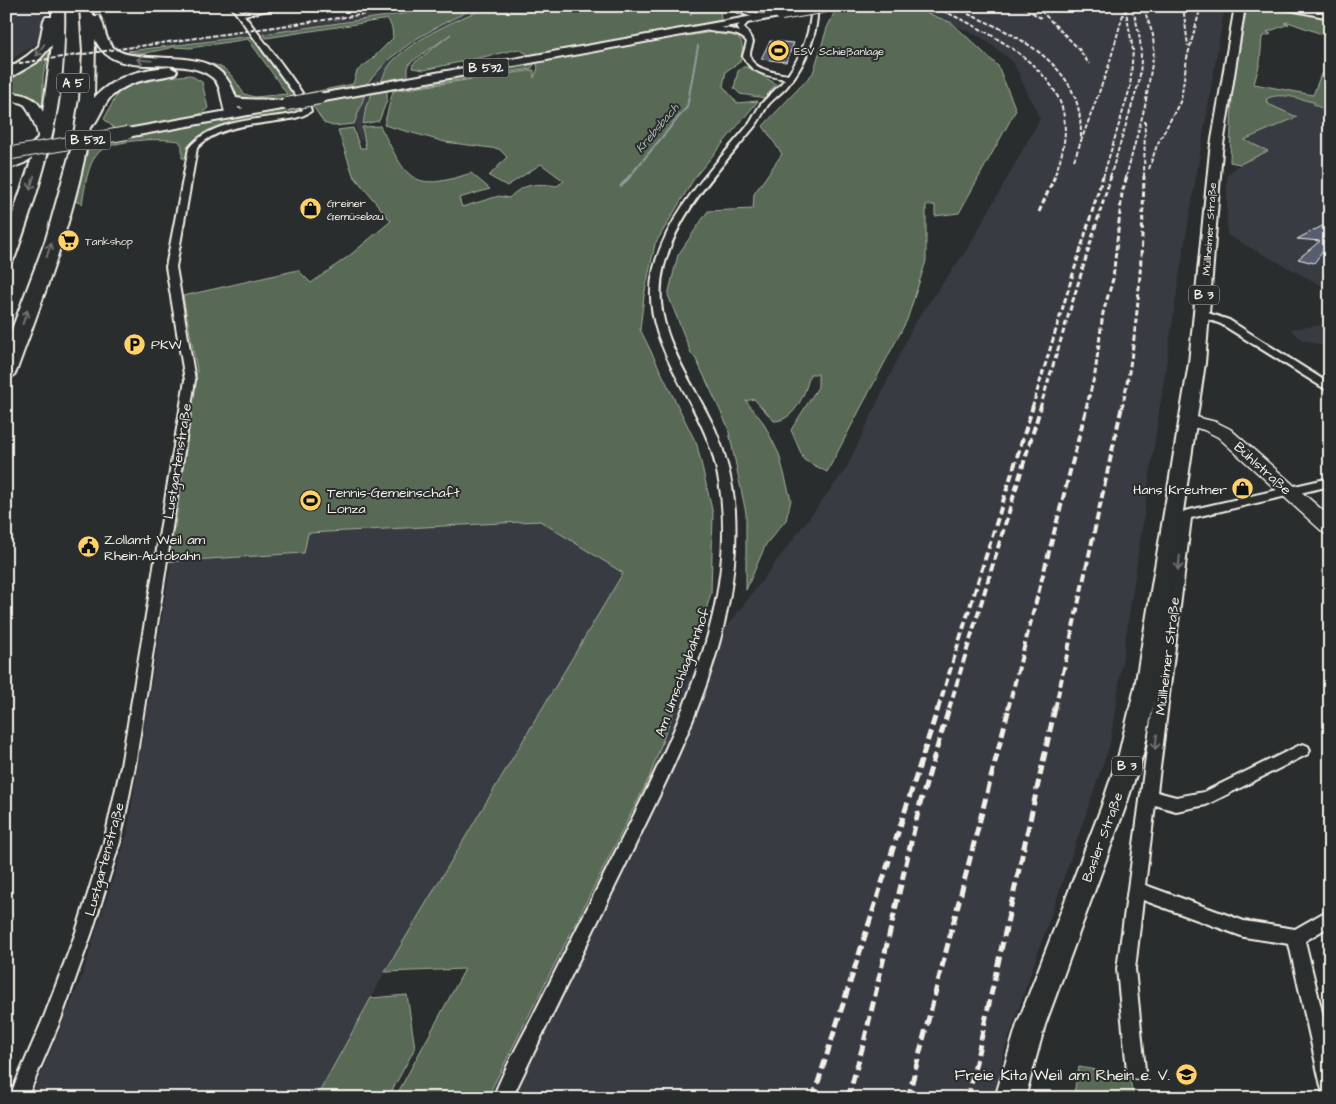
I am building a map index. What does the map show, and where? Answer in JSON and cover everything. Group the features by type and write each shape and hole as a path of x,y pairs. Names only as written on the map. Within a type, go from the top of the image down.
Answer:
{"highway":[{"path":"75,47 82,7"},
{"path":"82,7 92,10 105,47 110,52 134,59 188,64 213,72 220,78 232,108 242,105 283,104"},
{"path":"59,161 86,103 90,46 82,7"},
{"path":"6,76 32,59 45,47 49,21 58,9"},
{"name":"A 5","path":"6,257 23,212 44,142 53,103 58,62 58,9"},
{"path":"6,372 63,208 73,132 98,102 113,88 128,80 159,72 190,72 207,79 216,98 217,117"},
{"path":"6,96 30,102 37,110 44,142"},
{"path":"6,165 19,160 44,142"},
{"path":"6,176 44,142"},
{"path":"6,324 42,221"}],"main road":[{"name":"B 532","path":"283,104 826,6"},
{"name":"Müllheimer Straße","path":"1188,420 1202,314 1211,186 1240,6"},
{"path":"1285,6 1330,15"},
{"name":"B 532","path":"6,154 217,117 232,108"},
{"name":"Basler Straße","path":"1010,1098 1031,1025 1113,808 1131,754 1146,688 1188,420"}],"street":[{"path":"236,10 286,6"},
{"name":"Am Umschlagbahnhof","path":"502,1098 661,776 693,698 719,623 725,589 729,547 729,508 726,488 710,430 661,334 654,302 655,286 666,247 695,193 759,116 776,102 777,95 790,78 808,40 815,13 814,6"},
{"path":"724,24 733,17 734,7 749,14 769,16"},
{"name":"Lustgartenstraße","path":"18,1098 52,1019 84,932 112,842 128,766 190,380 171,268 193,148 199,139 216,131 295,116 307,111 307,107 299,95 236,10"},
{"path":"746,21 740,27 744,36 750,42 747,58 750,63 767,72 790,78"},
{"path":"705,28 726,30 744,36"},
{"path":"1202,314 1225,322 1330,389"},
{"name":"Bühlstraße","path":"1188,420 1210,426 1224,433 1330,528"},
{"path":"1288,491 1330,482"},
{"name":"Müllheimer Straße","path":"1136,1070 1126,969 1185,515 1288,491"},
{"path":"1148,797 1176,804 1206,798 1303,750"},
{"path":"1137,890 1244,930 1296,937 1330,917"},
{"path":"1296,937 1330,1086"}],"shaded area":[{"path":"6,6 44,6 44,26 40,41 14,58 6,60"},
{"path":"414,6 462,6 263,34 138,47 6,66 6,63"},
{"path":"479,6 491,6 393,61 375,87 366,106 361,127 364,141 359,139 354,124 368,87 389,59 416,39"},
{"path":"910,6 1225,6 1179,278 1110,744 1004,1051 995,1098 487,1098 649,778 684,684 846,469 914,324 968,248 1040,119 1013,62 984,39 931,13"},
{"path":"1281,96 1314,102 1314,105 1330,111 1330,290 1227,235 1227,175 1240,164 1268,152 1243,141 1296,117 1268,104 1266,99"},
{"path":"1330,324 1330,348 1301,339 1290,329"},
{"path":"540,521 623,573 385,972 316,1098 31,1098 81,979 127,835 171,561 303,553 308,533"}],"green space":[{"path":"456,6 479,6 416,39 389,59 364,87 310,96 309,93 353,84 357,71 393,38 392,28 388,19 266,38 263,34"},
{"path":"491,6 720,6 721,20 530,56 519,49 424,70 412,68 413,64 451,34 410,63 408,77 381,82 391,63 413,44 453,22"},
{"path":"854,6 910,6 952,23 998,66 1016,110 959,213 935,216 935,205 926,205 926,261 907,320 827,472 804,460 791,430 818,387 818,374 810,374 799,404 794,411 782,420 774,421 754,399 746,401 763,422 779,454 791,500 786,520 766,544 746,590 746,513 728,427 696,359 691,353 668,295 678,255 708,211 753,209 754,194 782,154 763,126 813,73 827,28 836,9"},
{"path":"1247,6 1276,6 1330,17 1330,37 1288,22 1284,23 1289,24 1267,32 1271,34 1262,37 1260,62 1254,84 1313,95 1321,74 1330,77 1330,111 1314,105 1314,102 1290,97 1278,96 1266,99 1268,104 1297,117 1244,140 1268,151 1240,164 1230,162 1232,95"},
{"path":"721,31 738,37 742,44 740,62 726,71 723,86 737,103 758,101 695,177 655,244 644,296 640,329 697,445 713,514 711,593 685,680 649,778 487,1098 395,1098 465,969 385,972 623,573 540,521 308,533 304,553 161,562 165,536 175,527 197,370 183,296 298,270 311,283 349,256 391,221 353,175 338,130 353,128 360,148 366,148 362,127 380,126 404,169 422,181 434,182 471,173 490,189 459,198 462,207 499,196 509,198 520,189 531,185 557,186 564,181 541,164 507,186 489,176 507,157 499,149 445,142 384,125 393,91 534,70 534,78 538,68 536,62 531,69 387,91 387,100 379,121 363,124 366,106 373,92 648,41"},
{"path":"251,36 296,98 273,102 239,100 234,94 225,74 213,66 198,62 215,65 226,70 244,94 255,97 287,94 248,39 190,48 174,47 142,54 128,51"},
{"path":"48,49 50,50 43,76 43,104 39,105 6,94 6,77"},
{"path":"743,67 748,67 776,84 765,98 740,94 734,88 738,71"},
{"path":"190,75 202,82 208,108 202,113 192,117 116,130 104,119 121,87 168,77"},
{"path":"366,92 354,124 333,126 324,123 311,103"},
{"path":"301,106 303,108 298,112 289,115 225,127 202,135 191,144 187,158 182,158 182,146 179,141 138,141 115,144 99,152 95,157 87,177 82,204 73,200 87,145"},
{"path":"407,995 415,1048 388,1098 316,1098 371,998"},
{"path":"1079,1067 1129,1076 1134,1098 1073,1098"}],"building":[{"name":"ESV Schießanlage","path":"770,41 794,43 786,62 761,59"},
{"path":"1330,222 1330,242 1314,263 1298,259 1320,241 1297,239"}],"waterway":[{"name":"Krebsbach","path":"688,6 691,15"},
{"name":"Krebsbach","path":"629,177 687,107 698,46"},
{"name":"Krebsbach","path":"621,186 630,176"}],"railway":[{"path":"6,65 423,6"},
{"path":"416,11 444,6"},
{"path":"931,6 991,35 1030,63 1046,79 1058,97 1065,125 1063,147 1054,177"},
{"path":"1021,6 1041,18"},
{"path":"1036,6 1079,49 1089,64"},
{"path":"1103,177 1130,88 1133,50 1125,6"},
{"path":"1110,177 1139,82 1140,43 1131,6"},
{"path":"1126,177 1145,106 1154,52 1153,35 1143,6"},
{"path":"1183,6 1188,46"},
{"path":"1149,169 1157,145 1181,100 1187,58 1201,6"},
{"path":"1081,141 1108,68 1124,11"},
{"path":"968,14 1022,41 1054,66 1067,82 1076,99 1080,119 1081,141"},
{"path":"1144,177 1145,121"},
{"path":"1074,160 1081,141"},
{"path":"1039,212 1055,176"},
{"path":"1032,408 1103,176"},
{"path":"1040,408 1111,176"},
{"path":"1086,408 1095,374 1103,313 1113,279 1122,193 1127,176"},
{"path":"1122,408 1136,321 1141,263 1144,176"},
{"path":"938,709 1033,406"},
{"path":"949,709 1041,406"},
{"path":"1008,709 1087,406"},
{"path":"1055,709 1122,406"},
{"path":"813,1098 938,708"},
{"path":"848,1098 864,1042 920,804 949,708"},
{"path":"908,1098 1009,708"},
{"path":"968,1098 1055,708"}],"place":[{"name":"ESV Schießanlage","path":"778,51"},
{"name":"Greiner Gemüsebau","path":"311,209"},
{"name":"Tankshop","path":"69,241"},
{"name":"PKW","path":"135,344"},
{"name":"Hans Kreutner","path":"1243,489"},
{"name":"Tennis-Gemeinschaft Lonza","path":"311,500"},
{"name":"Zollamt Weil am Rhein-Autobahn","path":"88,547"},
{"name":"Freie Kita Weil am Rhein e. V.","path":"1186,1074"}]}
